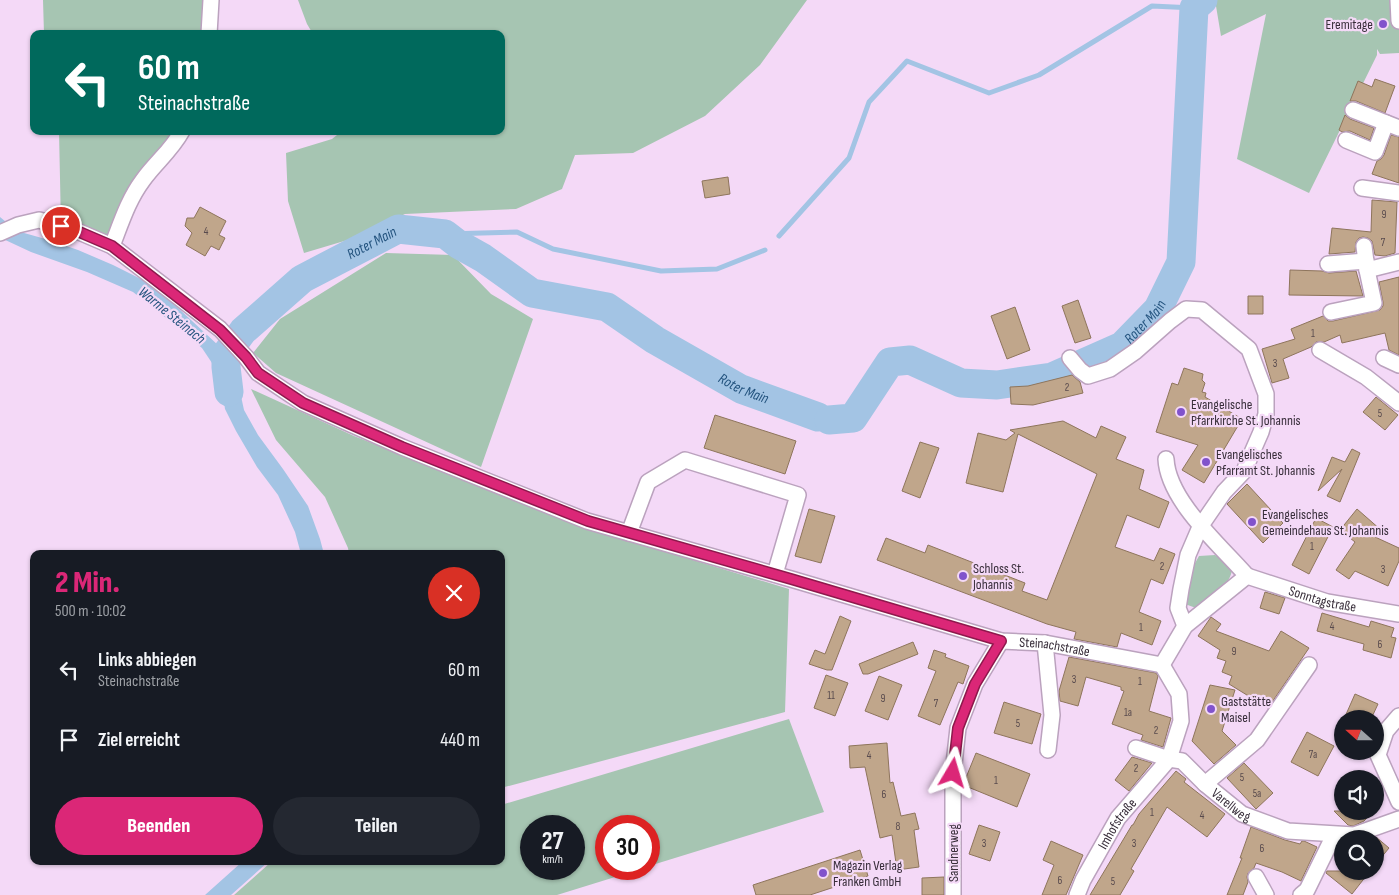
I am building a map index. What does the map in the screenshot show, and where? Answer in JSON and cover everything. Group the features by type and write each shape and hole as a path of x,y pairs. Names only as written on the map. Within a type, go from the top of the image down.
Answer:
{"street":[{"path":"209,30 211,0"},
{"path":"1398,0 1399,21"},
{"path":"1346,140 1375,152 1392,126 1353,110"},
{"path":"112,246 130,201 143,179 163,158 180,135"},
{"path":"1362,188 1399,193"},
{"name":"Steinachstraße","path":"0,233 18,225 39,220 77,231 112,246 220,330 246,357 258,373 303,403 402,447 588,521 1001,641 1045,643 1162,665"},
{"path":"1328,264 1366,259 1399,262"},
{"path":"1331,312 1374,304 1366,259"},
{"path":"1070,358 1088,376 1110,369 1136,351 1186,309 1202,310 1249,349 1266,394 1266,414 1261,432 1244,471 1224,492 1200,527 1188,555 1178,608 1185,626"},
{"path":"1320,350 1366,377 1399,403"},
{"path":"1384,358 1399,365"},
{"path":"1166,459 1166,469 1179,497 1200,527 1228,554 1247,576 1185,626 1162,665 1179,694 1181,721 1169,759"},
{"path":"629,533 648,482 685,460 798,495 775,574"},
{"name":"Sonntagstraße","path":"1247,576 1328,602 1399,614"},
{"name":"Sandnerweg","path":"953,895 953,773 958,728 975,684 1001,641"},
{"path":"1045,643 1052,715 1048,750"},
{"path":"1205,784 1256,740 1309,665"},
{"path":"1399,716 1386,731 1378,755 1399,802"},
{"name":"Varellweg","path":"1136,748 1182,762 1205,784 1242,814 1288,831 1334,835"},
{"name":"Imhofstraße","path":"1077,895 1082,880 1118,818 1169,759"},
{"name":"Varellweg","path":"1368,830 1399,819"},
{"path":"1301,895 1307,890 1334,835"},
{"path":"1256,877 1266,895"}],"green space":[{"path":"43,0 211,0 209,30 44,30"},
{"path":"298,0 807,0 760,65 705,116 633,153 575,155 562,189 516,209 405,214 351,239 304,253 288,201 286,153 332,139 337,135 505,135 505,30 311,30"},
{"path":"1215,0 1399,0 1399,53 1380,54 1377,49 1377,55 1309,193 1237,159 1266,14 1221,36"},
{"path":"59,135 179,135 163,158 112,246 61,226"},
{"path":"386,253 453,255 491,294 533,319 481,467 276,373 253,353 280,319"},
{"path":"251,389 354,436 590,529 789,589 785,712 505,787 505,550 348,550 325,497 276,440"},
{"path":"1215,555 1232,567 1229,580 1196,608 1185,604 1189,574 1199,556"},
{"path":"789,719 824,812 660,863 660,815 595,815 595,880 605,880 557,895 234,895 268,865 505,865 505,804"}],"water":[{"name":"Warme Steinach","path":"0,217 17,231 78,250 141,279 177,307 233,359 244,410 258,435 308,506 323,550 300,550 295,532 278,495 257,467 225,409 220,375 202,348 133,292 87,272 31,252 0,237"},
{"path":"239,865 265,865 231,895 205,895"}],"building":[{"path":"1375,79 1395,86 1385,113 1356,101 1350,101 1358,81 1372,87"},
{"path":"1345,115 1350,119 1374,128 1370,140 1350,131 1342,132 1339,130"},
{"path":"1391,135 1399,137 1399,183 1372,174 1377,161 1384,155"},
{"path":"728,177 730,194 705,198 702,181"},
{"path":"1372,200 1397,202 1395,253 1385,256 1375,255 1372,241 1363,237 1359,238 1356,242 1355,252 1329,254 1332,228 1371,232"},
{"path":"200,207 226,221 219,235 225,238 219,250 211,246 205,256 186,245 192,233 185,226 187,218 194,218"},
{"path":"1290,270 1329,273 1356,271 1363,296 1289,295"},
{"path":"1399,277 1399,355 1389,350 1385,333 1342,343 1340,335 1324,342 1316,342 1311,347 1283,359 1289,378 1272,383 1262,349 1295,339 1291,329 1323,316 1328,321 1333,321 1380,310 1383,302 1379,282"},
{"path":"1248,296 1263,296 1263,314 1248,314"},
{"path":"1078,300 1091,338 1075,343 1062,306"},
{"path":"1015,307 1030,350 1007,359 991,316"},
{"path":"1184,368 1203,374 1202,380 1205,383 1202,392 1206,393 1205,397 1242,419 1204,483 1182,470 1198,445 1156,432 1172,383 1178,385"},
{"path":"1072,375 1080,382 1083,393 1033,405 1011,404 1010,387 1028,386"},
{"path":"1376,397 1398,415 1385,430 1363,412"},
{"path":"715,415 796,441 785,474 704,448"},
{"path":"1063,421 1096,438 1101,426 1126,437 1116,459 1144,470 1139,489 1169,502 1159,528 1127,515 1115,547 1154,561 1160,548 1175,554 1163,584 1151,579 1139,612 1161,621 1152,645 1121,633 1117,647 1074,639 1076,632 1047,624 877,560 886,538 925,553 928,545 1025,583 1022,591 1047,600 1097,474 1018,434 1003,492 966,483 978,433 1006,440 1015,433 1010,430"},
{"path":"920,442 939,448 920,498 902,491"},
{"path":"1352,449 1360,453 1340,502 1327,496 1342,469 1318,491 1332,457 1345,462"},
{"path":"1247,484 1283,523 1263,543 1227,504"},
{"path":"809,509 835,516 821,563 795,556"},
{"path":"1357,509 1381,530 1375,537 1399,548 1399,561 1388,586 1355,571 1349,579 1336,570 1355,542 1340,530"},
{"path":"1316,518 1333,527 1309,574 1292,565"},
{"path":"1265,592 1285,598 1279,614 1260,608"},
{"path":"1322,613 1369,627 1371,621 1394,628 1391,637 1396,638 1391,658 1363,650 1364,644 1317,631"},
{"path":"840,616 851,621 832,670 809,664 815,650 825,654"},
{"path":"1211,617 1221,624 1216,631 1269,651 1281,631 1309,648 1268,708 1229,684 1232,676 1222,672 1226,661 1217,658 1220,650 1198,636"},
{"path":"913,642 918,654 868,674 863,674 859,664"},
{"path":"934,650 946,654 945,657 969,666 963,684 958,682 940,725 918,716 936,671 928,668"},
{"path":"1069,657 1156,673 1158,676 1149,711 1171,718 1163,747 1141,740 1143,735 1112,724 1124,691 1121,690 1121,687 1086,677 1078,706 1060,701 1059,691"},
{"path":"826,675 848,683 835,716 814,708"},
{"path":"879,676 902,685 888,720 865,711"},
{"path":"1210,685 1235,690 1222,731 1236,745 1214,764 1192,741"},
{"path":"1355,694 1378,704 1375,710 1348,710"},
{"path":"1004,702 1041,714 1032,744 994,733"},
{"path":"1307,732 1334,746 1318,776 1291,762"},
{"path":"887,743 890,783 893,782 901,816 915,813 919,829 914,830 919,867 897,870 892,835 880,838 865,767 850,768 849,746"},
{"path":"976,753 1030,774 1017,807 963,785"},
{"path":"1132,757 1152,763 1129,791 1115,780"},
{"path":"1244,763 1273,793 1256,809 1227,778"},
{"path":"1176,771 1186,779 1184,782 1225,814 1207,837 1167,807 1131,869 1134,871 1120,895 1090,895 1139,814"},
{"path":"1343,820 1365,820 1353,826 1348,825"},
{"path":"979,825 1000,832 990,861 969,854"},
{"path":"1251,827 1285,840 1300,844 1304,841 1317,847 1301,881 1256,863 1254,868 1248,873 1248,882 1243,895 1227,895 1242,858 1240,858"},
{"path":"1051,841 1083,855 1066,895 1042,895 1054,865 1043,860"},
{"path":"1384,844 1389,848 1384,854"},
{"path":"860,850 868,876 810,895 756,895 753,885"},
{"path":"1327,871 1334,871 1334,879 1326,873"},
{"path":"944,877 944,895 922,895 922,878"},
{"path":"1335,880 1363,880 1352,894"}],"waterway":[{"name":"Roter Main","path":"829,420 853,418 890,362 910,360 961,383 997,385 1052,377 1122,346 1158,309 1181,262 1194,8 1203,0"},
{"path":"779,236 849,158 869,102 907,61 989,93 1039,75 1152,6 1194,8"},
{"name":"Roter Main","path":"229,392 226,354 243,331 302,279 398,229 445,234 532,293 607,307 655,340 741,389 818,417"},
{"path":"445,234 517,232 553,249 661,271 717,269 765,250"}],"place":[{"name":"Eremitage","path":"1383,24"},
{"name":"Evangelische Pfarrkirche St. Johannis","path":"1181,412"},
{"name":"Evangelisches Pfarramt St. Johannis","path":"1206,462"},
{"name":"Evangelisches Gemeindehaus St. Johannis","path":"1252,522"},
{"name":"Schloss St. Johannis","path":"963,576"},
{"name":"Gaststätte Maisel","path":"1211,709"},
{"name":"Magazin Verlag Franken GmbH","path":"823,873"}],"route":[{"path":"61,226 112,246 220,330 246,357 258,373 303,403 402,447 588,521 1001,641 975,684 958,728 953,773"}]}
